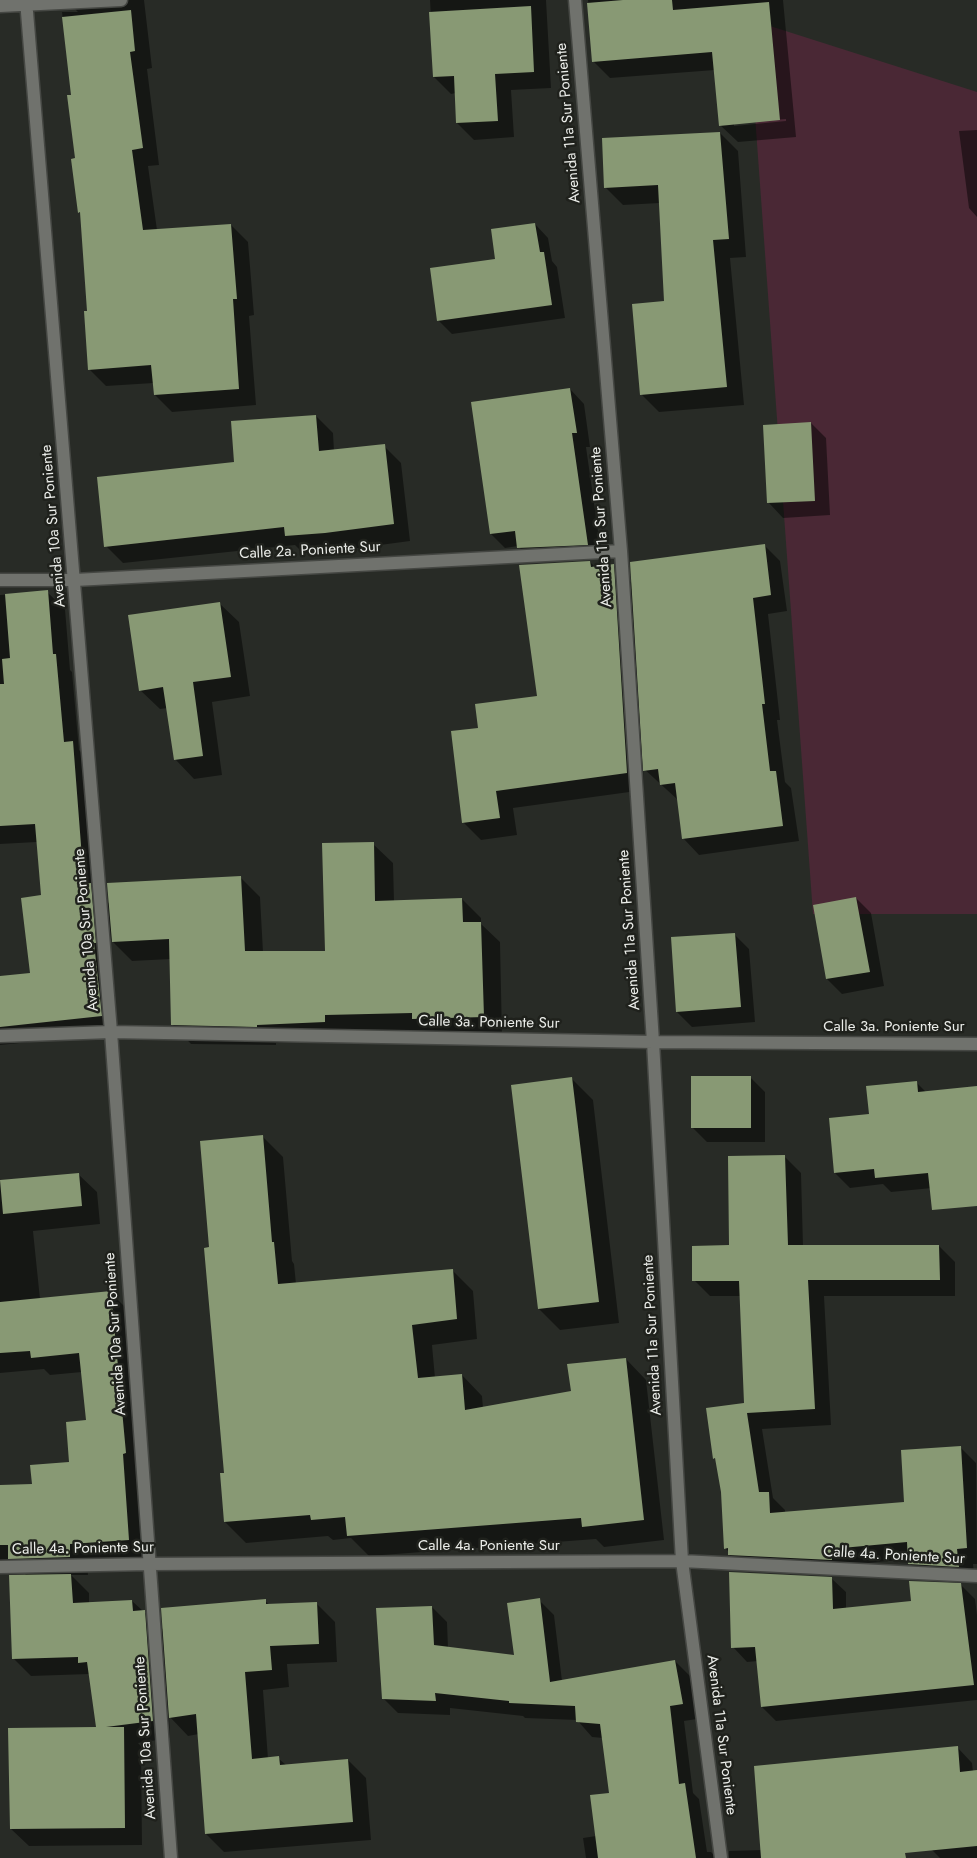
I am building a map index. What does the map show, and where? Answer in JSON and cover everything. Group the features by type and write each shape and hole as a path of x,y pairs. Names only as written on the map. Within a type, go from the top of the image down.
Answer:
{"street":[{"path":"0,6 26,2 121,0"},
{"name":"Avenida 11a Sur Poniente","path":"575,0 621,551 653,1042 682,1561 721,1858"},
{"name":"Avenida 10a Sur Poniente","path":"26,2 111,1032 171,1858"},
{"name":"Calle 2a. Poniente Sur","path":"0,580 75,580 621,551"},
{"name":"Calle 3a. Poniente Sur","path":"0,1036 111,1032 653,1042 977,1044"},
{"name":"Calle 4a. Poniente Sur","path":"0,1568 149,1564 682,1561 977,1576"}],"shaded area":[{"path":"748,19 977,92 977,914 813,914"}],"building":[{"path":"623,0 672,0 673,10 769,2 780,120 719,126 712,52 592,62 587,3"},
{"path":"531,6 534,72 495,74 498,121 456,123 454,76 433,77 429,12"},
{"path":"131,10 135,51 130,52 143,148 132,150 143,230 231,224 237,299 233,299 239,389 154,395 151,365 88,370 84,311 87,311 80,212 78,213 71,159 75,158 67,95 71,95 62,17"},
{"path":"720,132 729,239 713,240 727,387 640,395 632,304 664,301 658,185 604,188 602,138"},
{"path":"535,223 540,252 544,252 552,305 437,321 430,268 495,259 491,229"},
{"path":"570,388 577,433 572,433 588,545 517,548 515,531 490,534 471,402"},
{"path":"316,415 319,451 385,444 394,524 285,536 284,527 104,547 97,477 234,462 231,421"},
{"path":"811,422 815,501 767,503 763,425"},
{"path":"765,544 771,595 753,598 765,704 762,704 770,771 776,771 783,826 682,839 675,783 660,785 658,769 643,771 630,562"},
{"path":"590,561 591,567 614,564 627,773 496,791 500,818 462,823 451,731 478,728 475,704 537,696 519,565"},
{"path":"48,590 53,654 56,654 64,742 73,741 84,884 91,883 96,943 94,943 102,1016 0,1027 0,976 30,973 21,898 41,895 35,824 0,826 0,684 4,684 2,659 10,658 5,594"},
{"path":"220,602 231,677 193,682 203,756 174,760 163,687 139,691 128,615"},
{"path":"374,842 375,901 462,898 463,922 481,922 484,1017 412,1019 412,1013 325,1015 325,1022 257,1025 257,1027 171,1025 169,939 112,942 107,883 241,876 245,951 325,951 322,843"},
{"path":"856,897 870,972 826,979 813,905"},
{"path":"735,933 741,1007 676,1012 671,937"},
{"path":"691,1076 751,1076 751,1128 691,1128"},
{"path":"572,1077 599,1302 538,1309 511,1085"},
{"path":"917,1081 918,1092 977,1086 977,1206 932,1210 928,1173 875,1178 874,1169 834,1173 829,1118 869,1114 866,1086"},
{"path":"263,1135 272,1242 274,1242 278,1284 453,1269 457,1319 412,1325 418,1378 462,1374 465,1410 571,1391 567,1364 626,1358 644,1520 582,1527 581,1518 347,1536 345,1517 311,1520 310,1515 224,1522 220,1473 224,1473 204,1248 209,1247 200,1141"},
{"path":"785,1155 788,1245 939,1245 940,1280 808,1280 815,1409 747,1413 759,1492 769,1492 770,1513 904,1502 901,1450 961,1446 967,1548 957,1549 959,1567 908,1564 907,1542 831,1549 832,1560 728,1555 728,1548 724,1549 721,1492 715,1458 713,1459 706,1408 744,1403 739,1281 692,1281 692,1246 729,1245 728,1156"},
{"path":"79,1173 82,1206 3,1214 0,1180"},
{"path":"111,1291 126,1453 123,1454 129,1540 70,1544 70,1557 8,1559 8,1545 0,1545 0,1485 32,1484 30,1465 69,1462 66,1422 86,1420 79,1353 31,1358 30,1351 0,1353 0,1302"},
{"path":"729,1572 832,1577 833,1609 911,1601 909,1581 961,1583 974,1685 761,1707 755,1647 731,1648"},
{"path":"71,1574 73,1603 132,1600 133,1611 145,1610 153,1721 106,1727 124,1727 125,1828 10,1829 8,1728 96,1727 87,1662 78,1663 78,1657 12,1659 9,1575"},
{"path":"540,1598 550,1682 675,1660 683,1704 670,1706 679,1784 685,1783 696,1858 598,1858 590,1795 609,1793 600,1724 576,1722 575,1706 509,1703 509,1701 435,1693 436,1701 382,1699 376,1608 432,1606 434,1645 514,1655 507,1603"},
{"path":"266,1599 266,1604 317,1602 319,1644 270,1646 272,1670 245,1672 252,1759 279,1756 280,1765 348,1759 353,1822 205,1834 196,1714 169,1718 161,1608"},
{"path":"958,1746 960,1772 977,1770 977,1846 905,1853 906,1858 761,1858 754,1766"}]}
